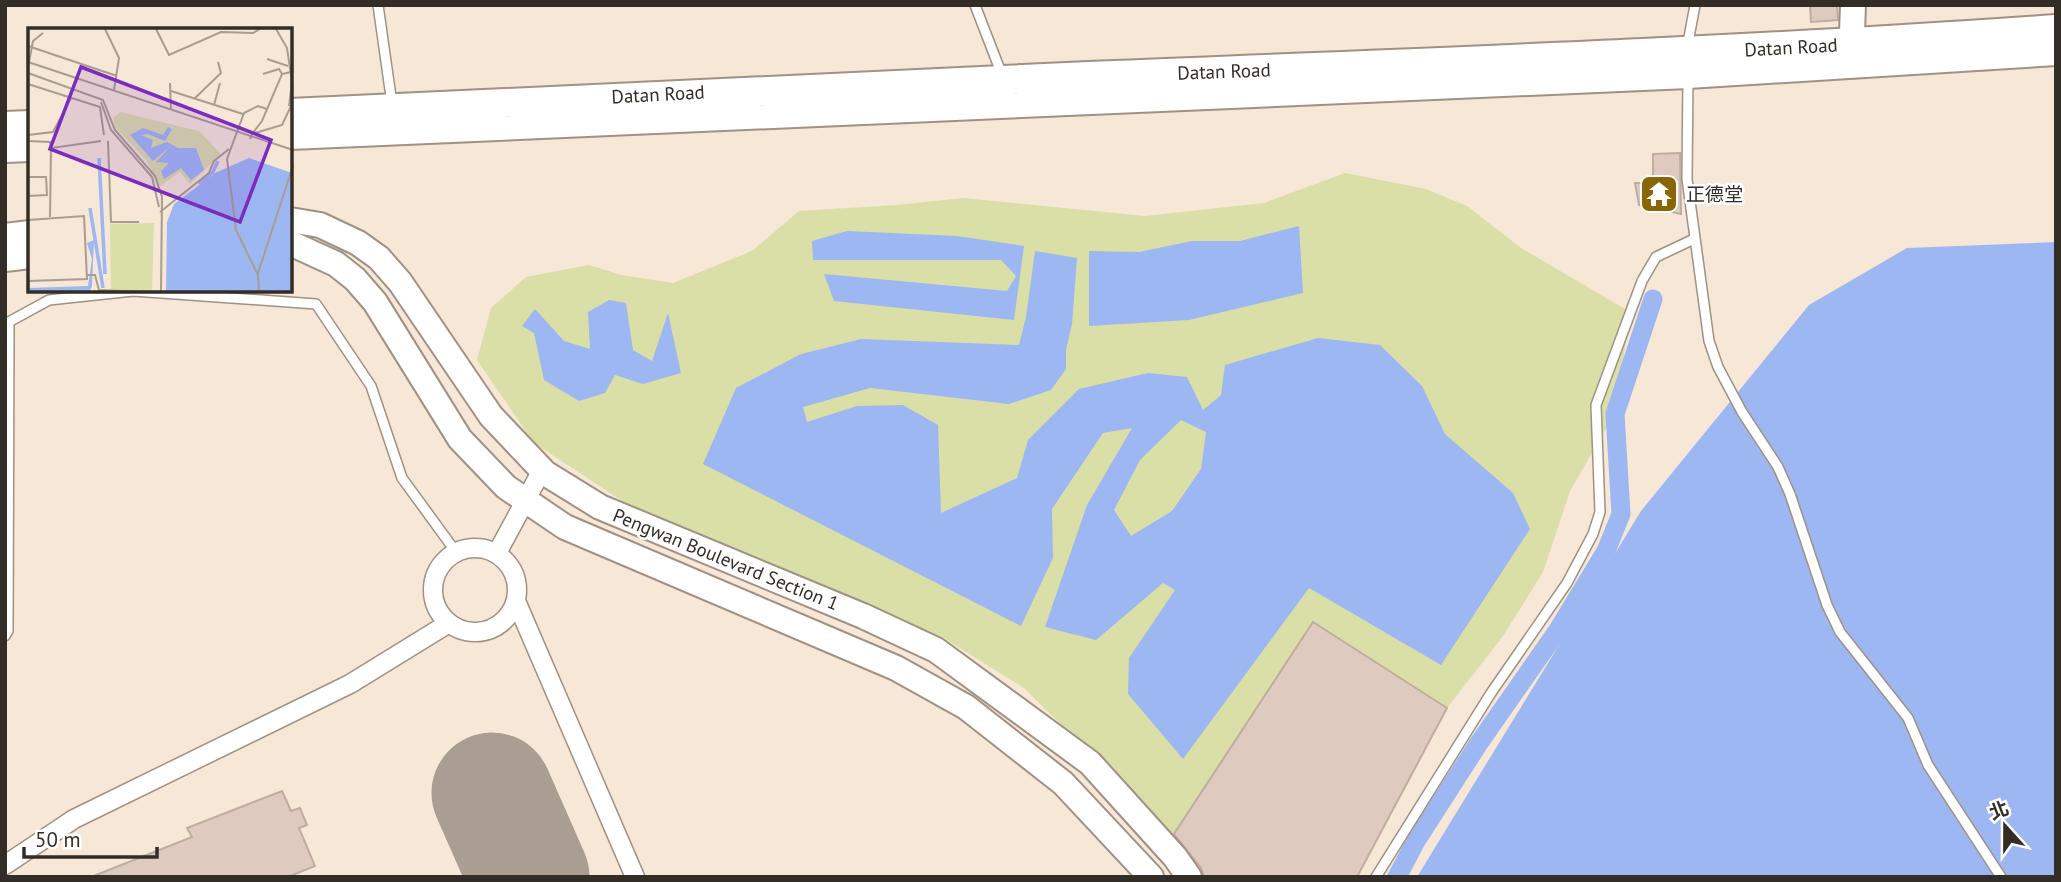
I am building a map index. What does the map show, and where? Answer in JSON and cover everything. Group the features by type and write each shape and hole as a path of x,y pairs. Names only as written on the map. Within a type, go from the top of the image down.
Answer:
{"main road":[{"name":"Datan Road","path":"1851,55 2056,29"},
{"name":"Datan Road","path":"393,119 1851,55 2056,51"},
{"name":"Datan Road","path":"393,119 1004,79 1687,63"},
{"path":"292,113 393,119"},
{"path":"292,135 393,119"},
{"path":"5,126 28,125"},
{"path":"5,148 28,147"}],"street":[{"path":"1851,55 1852,5"},
{"name":"Pengwan Boulevard Section 1","path":"292,220 320,225 358,243 379,258 400,282 491,416 542,470 600,507 863,616 936,650 1090,763 1175,857 1189,877"},
{"path":"5,236 28,233"},
{"name":"Pengwan Boulevard Section 1","path":"292,244 336,264 355,279 375,302 460,439 506,487 565,527 896,668 966,707 1063,783 1151,877"},
{"path":"5,259 28,256"},
{"path":"497,553 542,470"},
{"path":"469,548 483,548 497,553 507,562 514,574 516,601 510,613 488,630 461,630 449,623 440,613 434,600 432,586 440,566 456,552 469,548"},
{"path":"516,601 635,877"},
{"path":"5,865 74,819 350,684 449,623"}],"lane":[{"path":"378,5 393,119"},
{"path":"975,5 1004,79"},
{"path":"1695,5 1687,63 1687,179 1693,239 1709,341 1718,367 1742,412 1778,467 1840,632 1908,718 1928,765 2001,877"},
{"path":"1376,877 1491,693 1567,583 1594,534 1600,512 1596,405 1642,281 1656,257 1693,239"},
{"path":"5,636 8,631 7,324 49,300 124,292"},
{"path":"147,292 316,304 371,386 402,478 456,552"}],"green space":[{"path":"1345,173 1426,189 1467,206 1521,248 1630,312 1616,411 1570,491 1543,572 1503,636 1447,708 1313,622 1173,836 1024,688 942,637 751,554 633,508 534,443 477,360 491,308 526,277 589,265 621,275 673,283 752,251 799,211 963,198 1145,216 1264,203"}],"water":[{"path":"1299,226 1303,293 1189,320 1089,326 1089,251 1139,252 1192,241 1240,241"},
{"path":"847,231 957,236 1024,246 1014,320 834,301 824,274 1007,291 1016,276 1001,260 813,260 812,241"},
{"path":"2056,242 2056,877 1417,877 1641,511 1809,305 1907,248"},
{"path":"1035,251 1077,258 1066,369 1051,390 1009,404 870,388 803,407 807,422 857,406 903,405 938,425 941,513 1017,478 1028,440 1079,389 1148,373 1187,377 1203,410 1221,395 1225,365 1318,338 1380,345 1422,386 1445,434 1513,493 1530,529 1441,665 1309,588 1183,759 1128,694 1129,658 1175,590 1163,583 1096,640 1045,627 1087,505 1132,428 1103,433 1052,509 1053,558 1021,626 703,464 736,388 801,354 861,339 1019,345 1026,317","holes":["1181,420 1206,432 1201,469 1172,511 1131,536 1114,510 1140,460"]},
{"path":"609,300 626,303 633,350 652,361 668,313 681,373 643,384 615,375 605,393 579,401 544,380 534,333 522,326 535,309 564,341 590,349 588,312"}],"building":[{"path":"1810,5 1837,5 1838,20 1811,22"},
{"path":"1680,153 1681,214 1639,205 1635,183 1653,183 1653,154"},
{"path":"1313,622 1447,708 1357,877 1204,877 1201,868 1174,834"},
{"path":"282,791 291,811 300,808 307,825 299,828 315,866 288,877 91,877 192,837 187,828"}],"waterway":[{"path":"1397,877 1416,841 1479,743 1558,630 1606,551 1621,514 1615,414 1653,299"}],"runway":[{"path":"492,793 529,877"}],"place":[{"name":"正德堂","path":"1659,194"}]}
